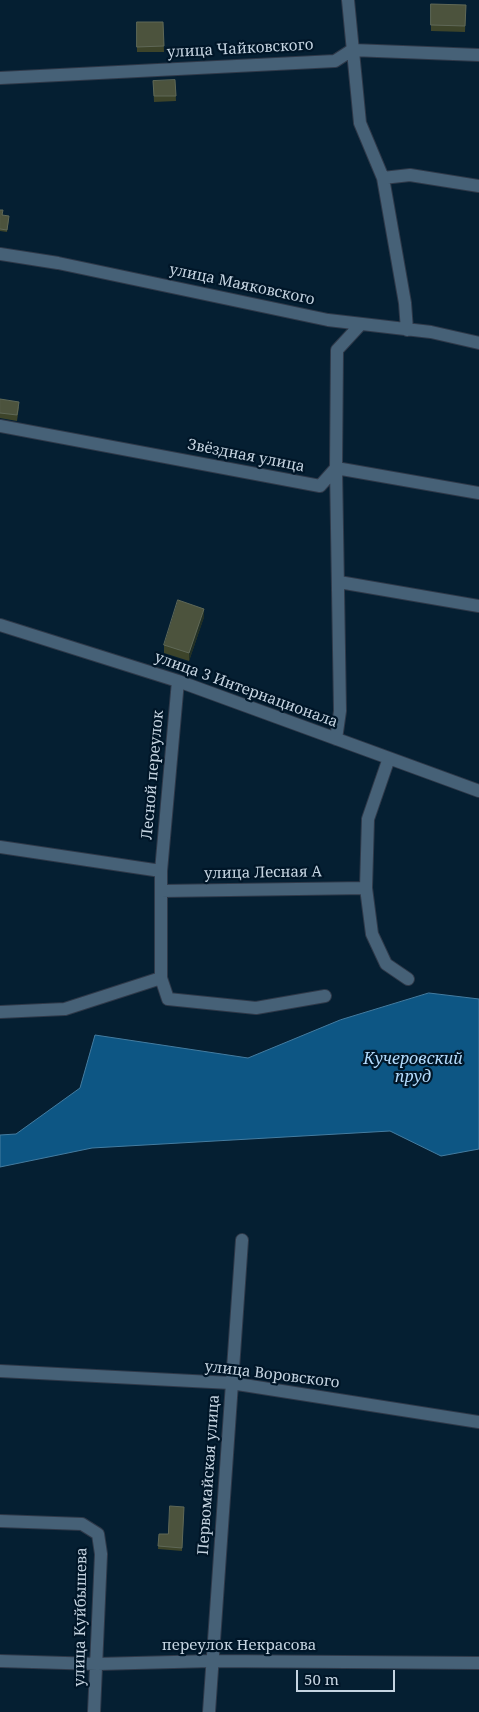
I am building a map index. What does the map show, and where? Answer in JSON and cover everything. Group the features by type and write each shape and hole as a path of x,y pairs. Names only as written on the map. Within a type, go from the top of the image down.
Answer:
{"street":[{"path":"348,0 360,124 383,178 405,303 407,330"},
{"name":"улица Чайковского","path":"0,78 335,61 352,50 479,55"},
{"path":"383,178 410,175 479,186"},
{"name":"улица Маяковского","path":"0,254 58,263 328,320 430,332 479,342"},
{"path":"336,739 340,711 336,468 337,350 361,324"},
{"name":"Звёздная улица","path":"0,426 320,486 336,468"},
{"path":"336,468 479,492"},
{"path":"339,582 479,606"},
{"name":"улица 3 Интернационала","path":"0,625 178,681 479,791"},
{"name":"Лесной переулок","path":"161,978 162,871 178,681"},
{"path":"389,758 368,819 366,888 372,934 386,964 408,979"},
{"path":"0,847 162,871"},
{"name":"улица Лесная А","path":"161,891 366,888"},
{"path":"0,1012 65,1009 161,978 168,998 178,1000 256,1008 325,996"},
{"name":"Первомайская улица","path":"208,1712 242,1240"},
{"name":"улица Воровского","path":"0,1372 231,1383 479,1422"},
{"name":"улица Куйбышева","path":"0,1521 82,1524 98,1534 101,1554 94,1712"},
{"name":"переулок Некрасова","path":"0,1661 97,1664 212,1661 479,1663"}],"water":[{"name":"Кучеровский пруд","path":"429,993 479,999 479,1149 441,1156 390,1131 92,1148 0,1167 0,1135 16,1134 80,1088 95,1035 248,1058 340,1020"}],"building":[{"path":"431,4 466,5 465,26 431,25"},
{"path":"137,22 163,22 164,46 137,47"},
{"path":"175,80 176,96 154,96 153,81"},
{"path":"0,210 3,210 2,215 9,216 7,230 0,229"},
{"path":"0,399 19,402 17,415 0,413"},
{"path":"178,600 204,609 189,653 164,645"},
{"path":"170,1506 184,1507 182,1548 158,1546 159,1534 168,1534"}]}
